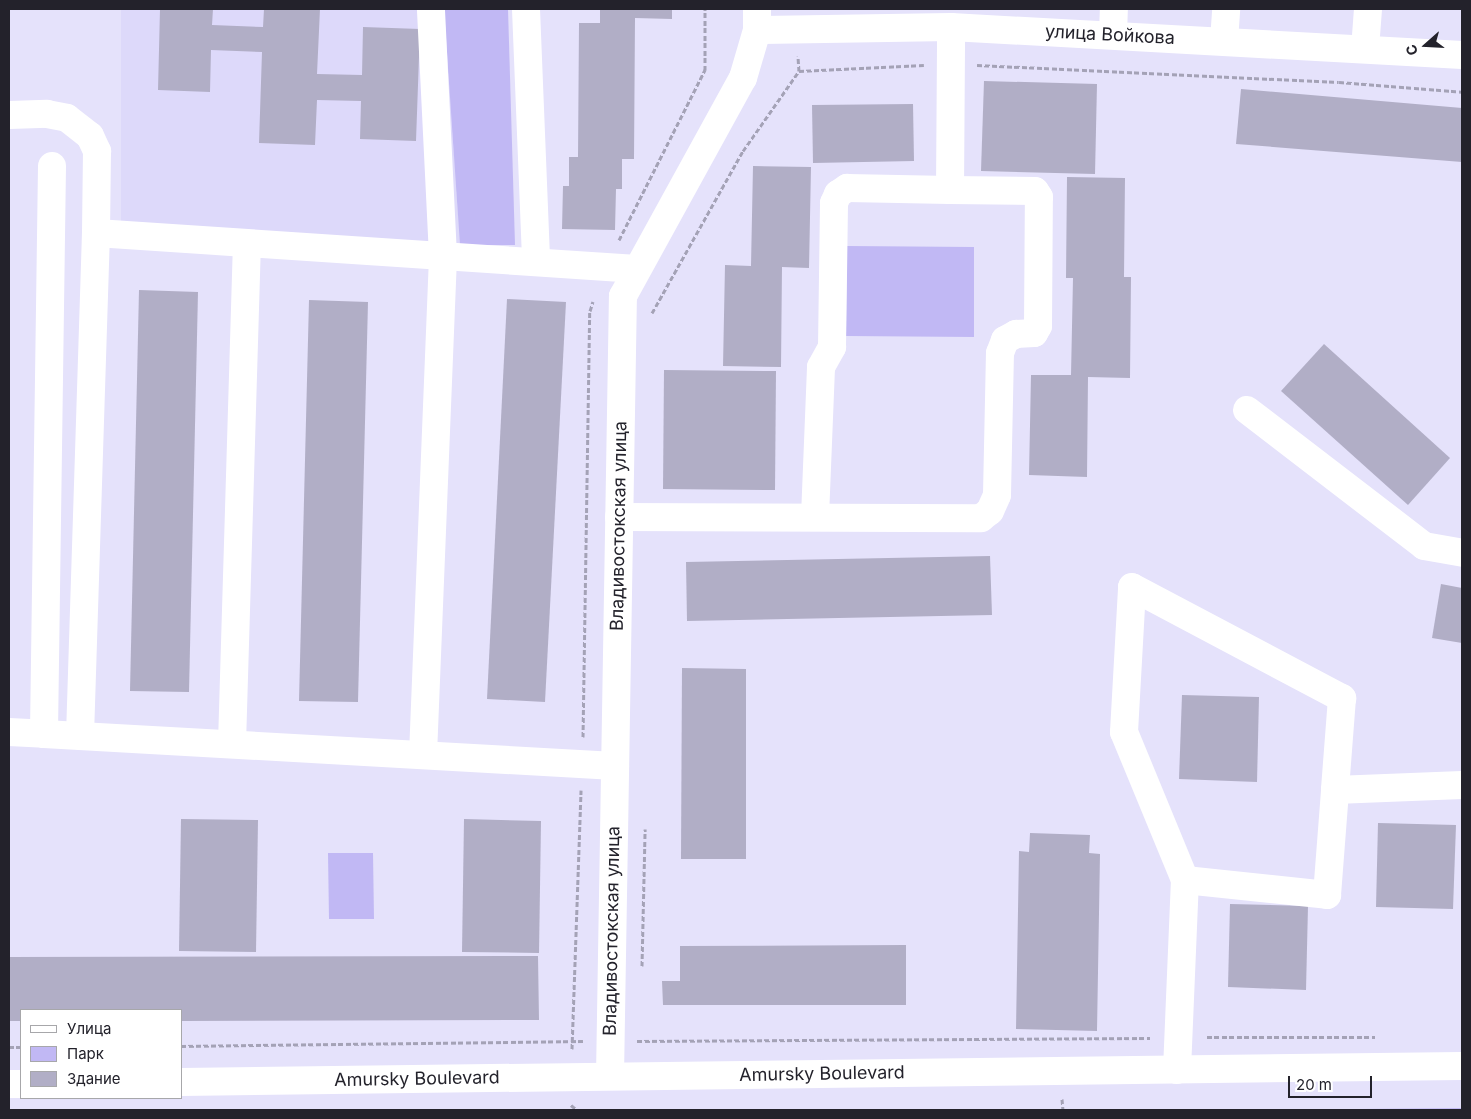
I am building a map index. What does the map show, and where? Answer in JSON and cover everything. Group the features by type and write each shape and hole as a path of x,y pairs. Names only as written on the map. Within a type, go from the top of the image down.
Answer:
{"street":[{"path":"422,755 443,256 431,9"},
{"path":"526,9 536,262"},
{"path":"1224,41 1226,9"},
{"path":"1365,49 1368,9"},
{"name":"улица Войкова","path":"757,19 909,18 951,27 1114,21 1224,41 1462,55"},
{"name":"Владивостокская улица","path":"610,1076 623,296 743,78 757,19"},
{"path":"950,190 951,27"},
{"path":"9,115 46,114 67,118 90,136 97,151 80,736"},
{"path":"44,734 52,166"},
{"path":"619,517 815,516 981,518 990,511 997,495 1000,353 1005,340 1016,334 1034,332 1038,326 1039,194 1035,191 847,188 838,194 834,204 832,347 821,367 815,516"},
{"path":"96,233 637,269"},
{"path":"232,744 247,243"},
{"path":"1247,410 1424,546 1462,553"},
{"path":"1177,1070 1185,880 1124,732 1132,587 1342,698 1327,894 1185,880"},
{"path":"9,732 615,766"},
{"path":"1335,790 1462,785"},
{"name":"Amursky Boulevard","path":"182,1082 1462,1066"}],"path":[{"path":"799,71 950,64 1339,82 1462,92"},
{"path":"1060,1040 1177,1037 1384,1037"}],"shaded area":[{"path":"121,9 444,9 460,245 121,229"}],"green space":[{"path":"444,9 508,9 515,245 460,245"},
{"path":"847,246 974,247 974,337 846,336"},
{"path":"328,853 373,853 374,919 329,919"},
{"path":"1462,1108 1462,1110 1226,1110 1357,1109"}],"building":[{"path":"160,9 213,9 212,25 263,27 264,9 320,9 317,74 362,75 363,27 420,29 416,141 360,139 361,101 317,100 315,145 259,143 262,52 211,50 210,92 158,90"},
{"path":"600,9 672,9 672,19 635,18 634,159 622,159 622,189 616,189 615,230 562,229 563,186 569,186 569,157 578,157 579,23 600,23"},
{"path":"984,81 1097,84 1095,174 981,171"},
{"path":"1241,89 1462,108 1462,162 1236,144"},
{"path":"913,104 914,161 813,163 812,105"},
{"path":"753,166 811,167 809,268 782,267 781,367 723,366 725,265 751,266"},
{"path":"1067,177 1125,178 1124,277 1131,277 1130,378 1088,377 1087,477 1029,475 1031,375 1071,375 1073,278 1066,278"},
{"path":"139,290 198,292 189,692 130,691"},
{"path":"507,299 566,302 545,702 487,699"},
{"path":"309,300 368,302 358,702 299,701"},
{"path":"1324,344 1450,458 1408,505 1281,391"},
{"path":"664,370 776,371 775,490 663,489"},
{"path":"990,556 992,615 687,621 686,562"},
{"path":"1441,584 1462,588 1462,643 1432,638"},
{"path":"682,668 746,669 746,859 681,859"},
{"path":"1182,695 1259,697 1257,782 1179,779"},
{"path":"181,819 258,820 256,952 179,951"},
{"path":"464,819 541,821 539,953 462,952"},
{"path":"1378,823 1456,825 1453,909 1376,907"},
{"path":"1030,833 1090,835 1089,853 1100,854 1097,1031 1016,1029 1019,851 1029,852"},
{"path":"1230,904 1308,906 1306,990 1228,987"},
{"path":"906,945 906,1005 663,1005 662,981 680,981 680,946"},
{"path":"538,956 539,1020 182,1021 182,1009 20,1009 20,1021 9,1021 9,957"}]}
